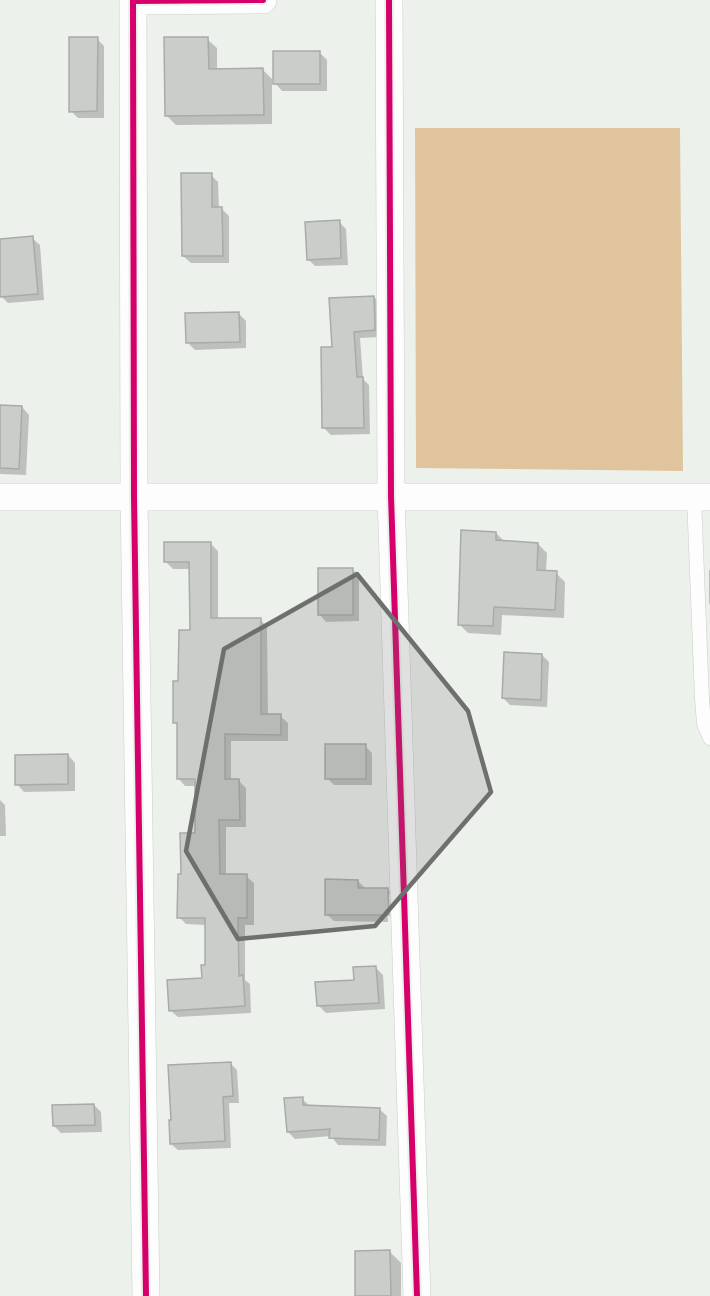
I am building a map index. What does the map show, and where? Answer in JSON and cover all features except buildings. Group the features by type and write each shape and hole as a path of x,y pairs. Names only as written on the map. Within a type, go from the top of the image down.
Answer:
{"street":[{"path":"147,1296 127,0 263,0"},
{"path":"389,0 391,496 417,1296"},
{"path":"0,497 702,497"}],"lane":[{"path":"702,497 702,699 704,724 710,738"}],"highlighted area":[{"path":"357,574 468,711 491,792 375,926 238,939 186,851 224,649"}],"shaded area":[{"path":"415,128 680,128 683,471 416,468"}],"cycle path":[{"path":"146,1296 134,497 133,1 263,0"},
{"path":"389,0 391,496 417,1296"}]}
